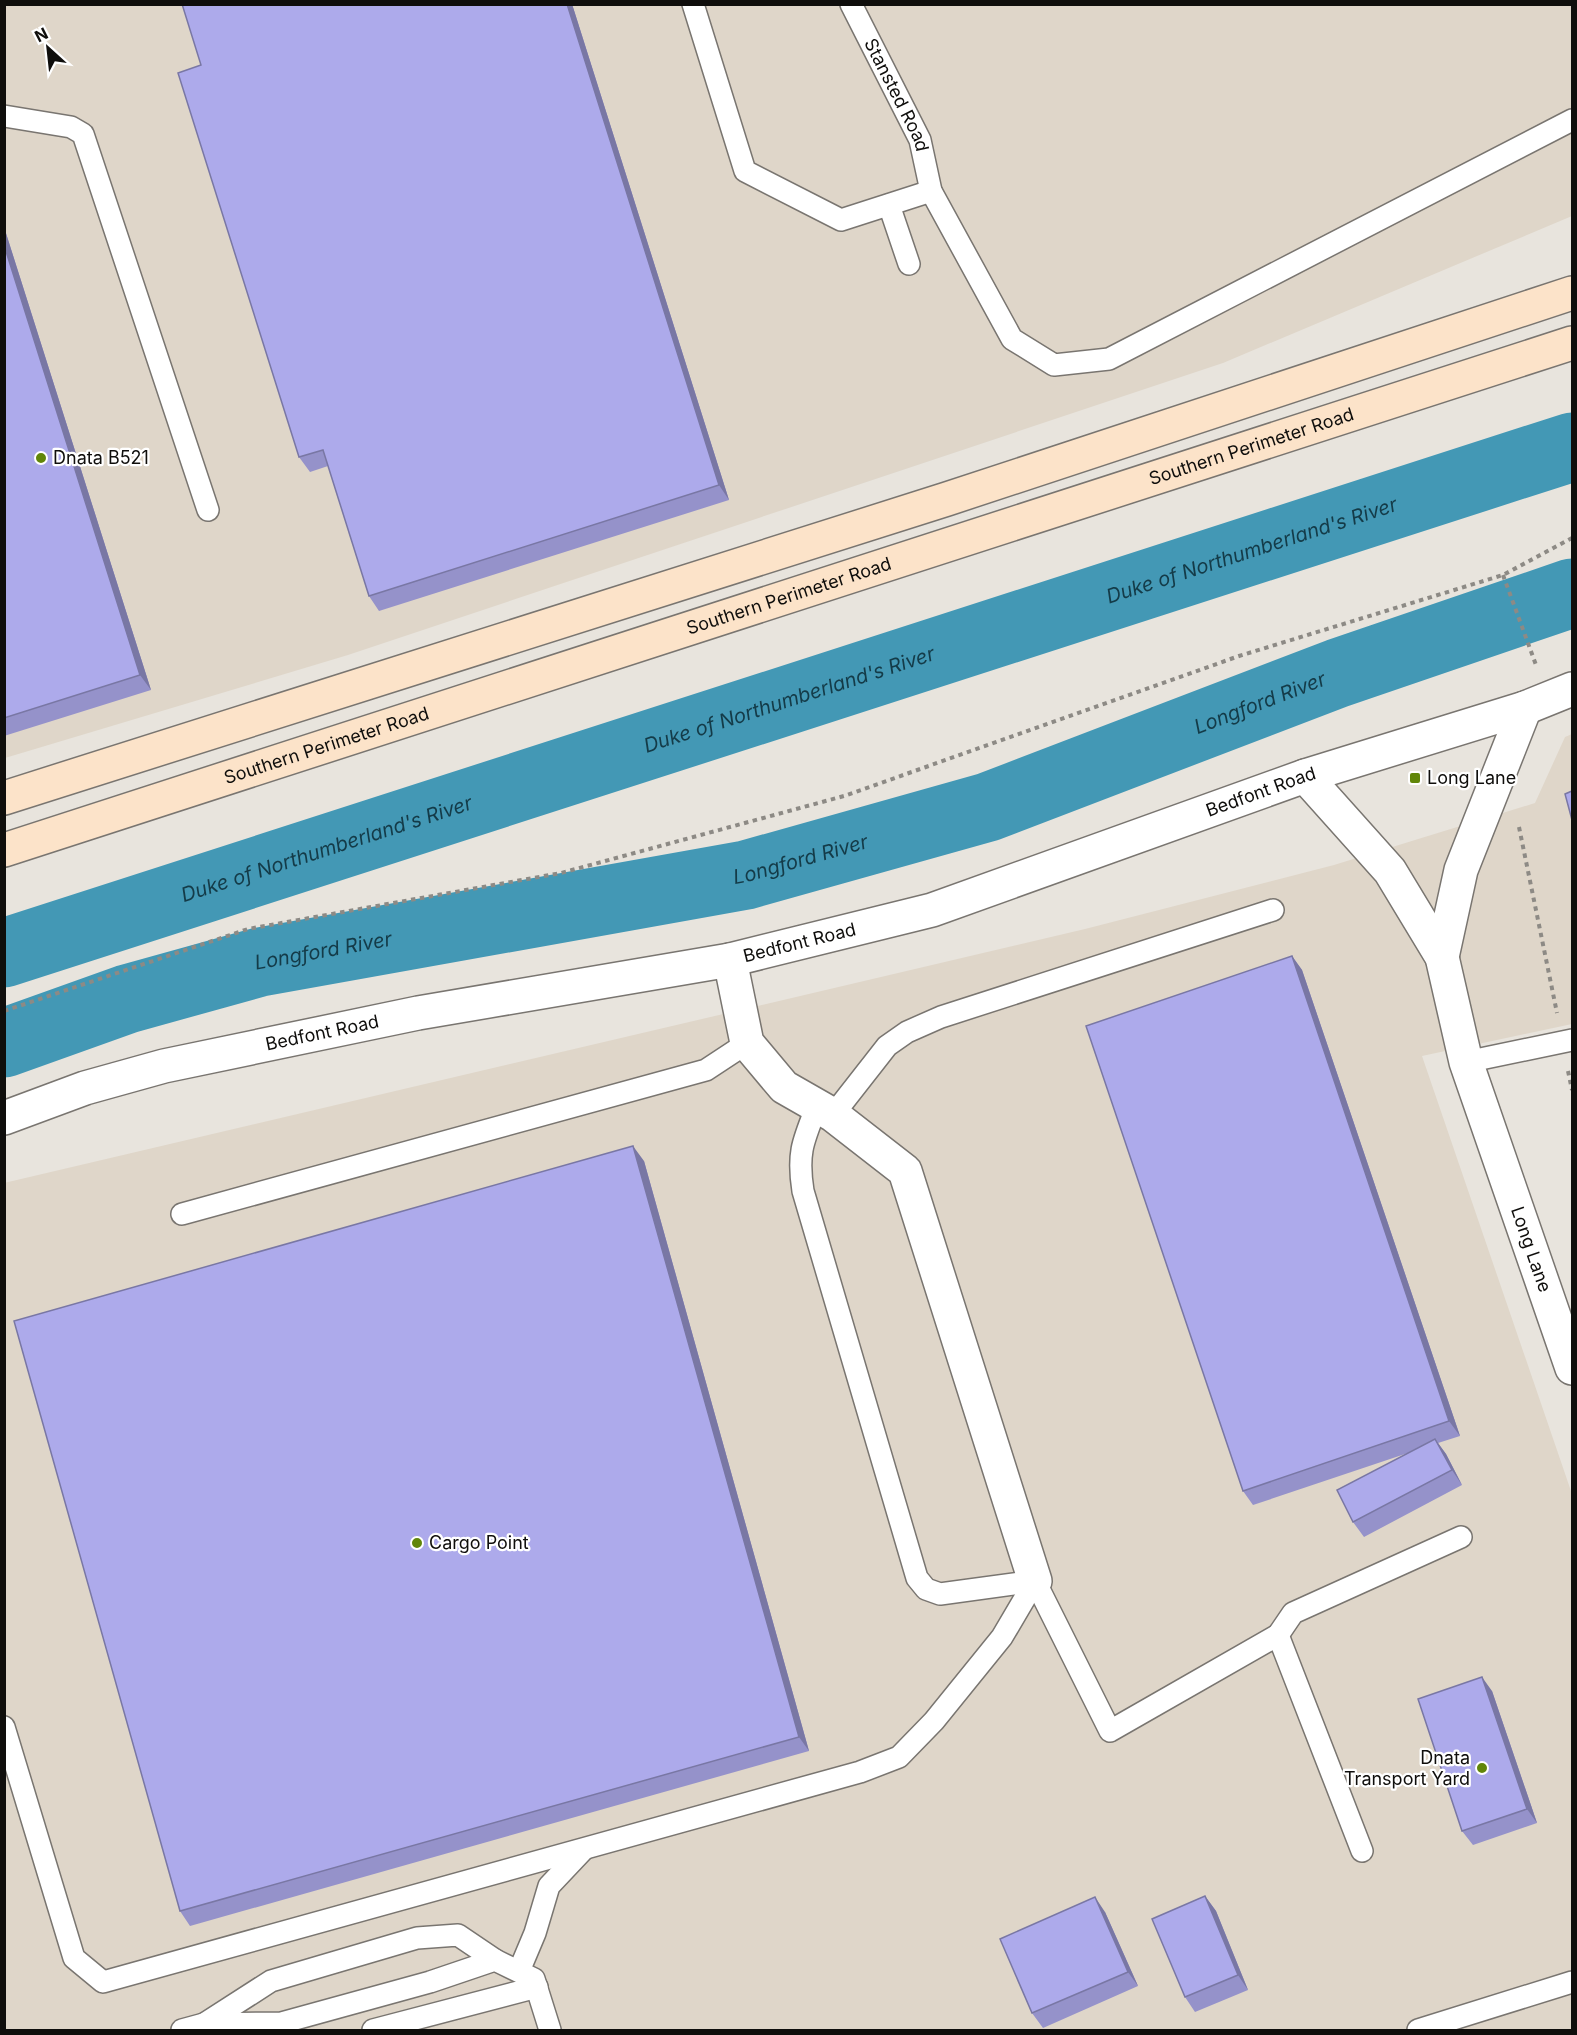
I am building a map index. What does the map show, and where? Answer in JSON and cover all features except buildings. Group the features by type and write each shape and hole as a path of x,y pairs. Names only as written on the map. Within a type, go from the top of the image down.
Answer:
{"street":[{"path":"4,798 947,499 1572,293"},
{"name":"Southern Perimeter Road","path":"4,850 1572,344"},
{"name":"Bedfont Road","path":"4,1118 85,1088 164,1066 418,1013 730,960 932,910 1305,776 1525,708 1572,689"},
{"name":"Long Lane","path":"1442,957 1461,870 1525,708"},
{"name":"Long Lane","path":"1305,776 1390,871 1442,957 1466,1062 1572,1368"},
{"path":"730,960 747,1043 784,1087 825,1111 905,1171 1035,1581"}],"lane":[{"path":"693,4 745,171 841,220 931,191"},
{"name":"Stansted Road","path":"850,4 920,140 931,191 1012,339 1054,365 1109,359 1572,120"},
{"path":"4,116 71,128 83,134 208,510"},
{"path":"889,205 909,264"},
{"path":"1035,1581 940,1594 926,1589 917,1578 803,1191 800,1169 801,1146 825,1111 887,1046 907,1032 941,1017 1273,910"},
{"path":"1466,1062 1567,1041"},
{"path":"182,1214 706,1070 747,1043"},
{"path":"1035,1581 1110,1731 1278,1635 1293,1613 1461,1537"},
{"path":"4,1727 74,1958 103,1982 860,1772 899,1757 934,1721 1002,1636 1035,1581"},
{"path":"1278,1635 1362,1851"},
{"path":"519,1971 535,1933 549,1886 583,1850"},
{"path":"182,2031 204,2024 271,1981 417,1938 458,1935 495,1960 534,1979 550,2031"},
{"path":"204,2024 281,2023 430,1982 495,1960"},
{"path":"1418,2031 1572,1982"},
{"path":"373,2031 537,1987"}],"path":[{"path":"4,1011 248,929 561,873 844,796 1239,656 1503,576 1572,538"},
{"path":"1503,576 1526,639"},
{"path":"1518,820 1567,1041 1572,1090"}],"shaded area":[{"path":"5,5 1572,5 1572,216 1223,363 348,655 5,758"},
{"path":"1572,734 1572,1024 1422,1056 1572,1494 1572,2030 5,2030 4,1183 1085,929 1334,865 1535,803 1565,737"}],"waterway":[{"name":"Duke of Northumberland's River","path":"4,953 1572,447"},
{"name":"Longford River","path":"4,1043 127,999 260,962 746,875 988,807 1338,673 1572,593"}],"place":[{"name":"Dnata B521","path":"41,458"},
{"name":"Long Lane","path":"1415,778"},
{"name":"Cargo Point","path":"417,1543"},
{"name":"Dnata Transport Yard","path":"1482,1768"}]}
